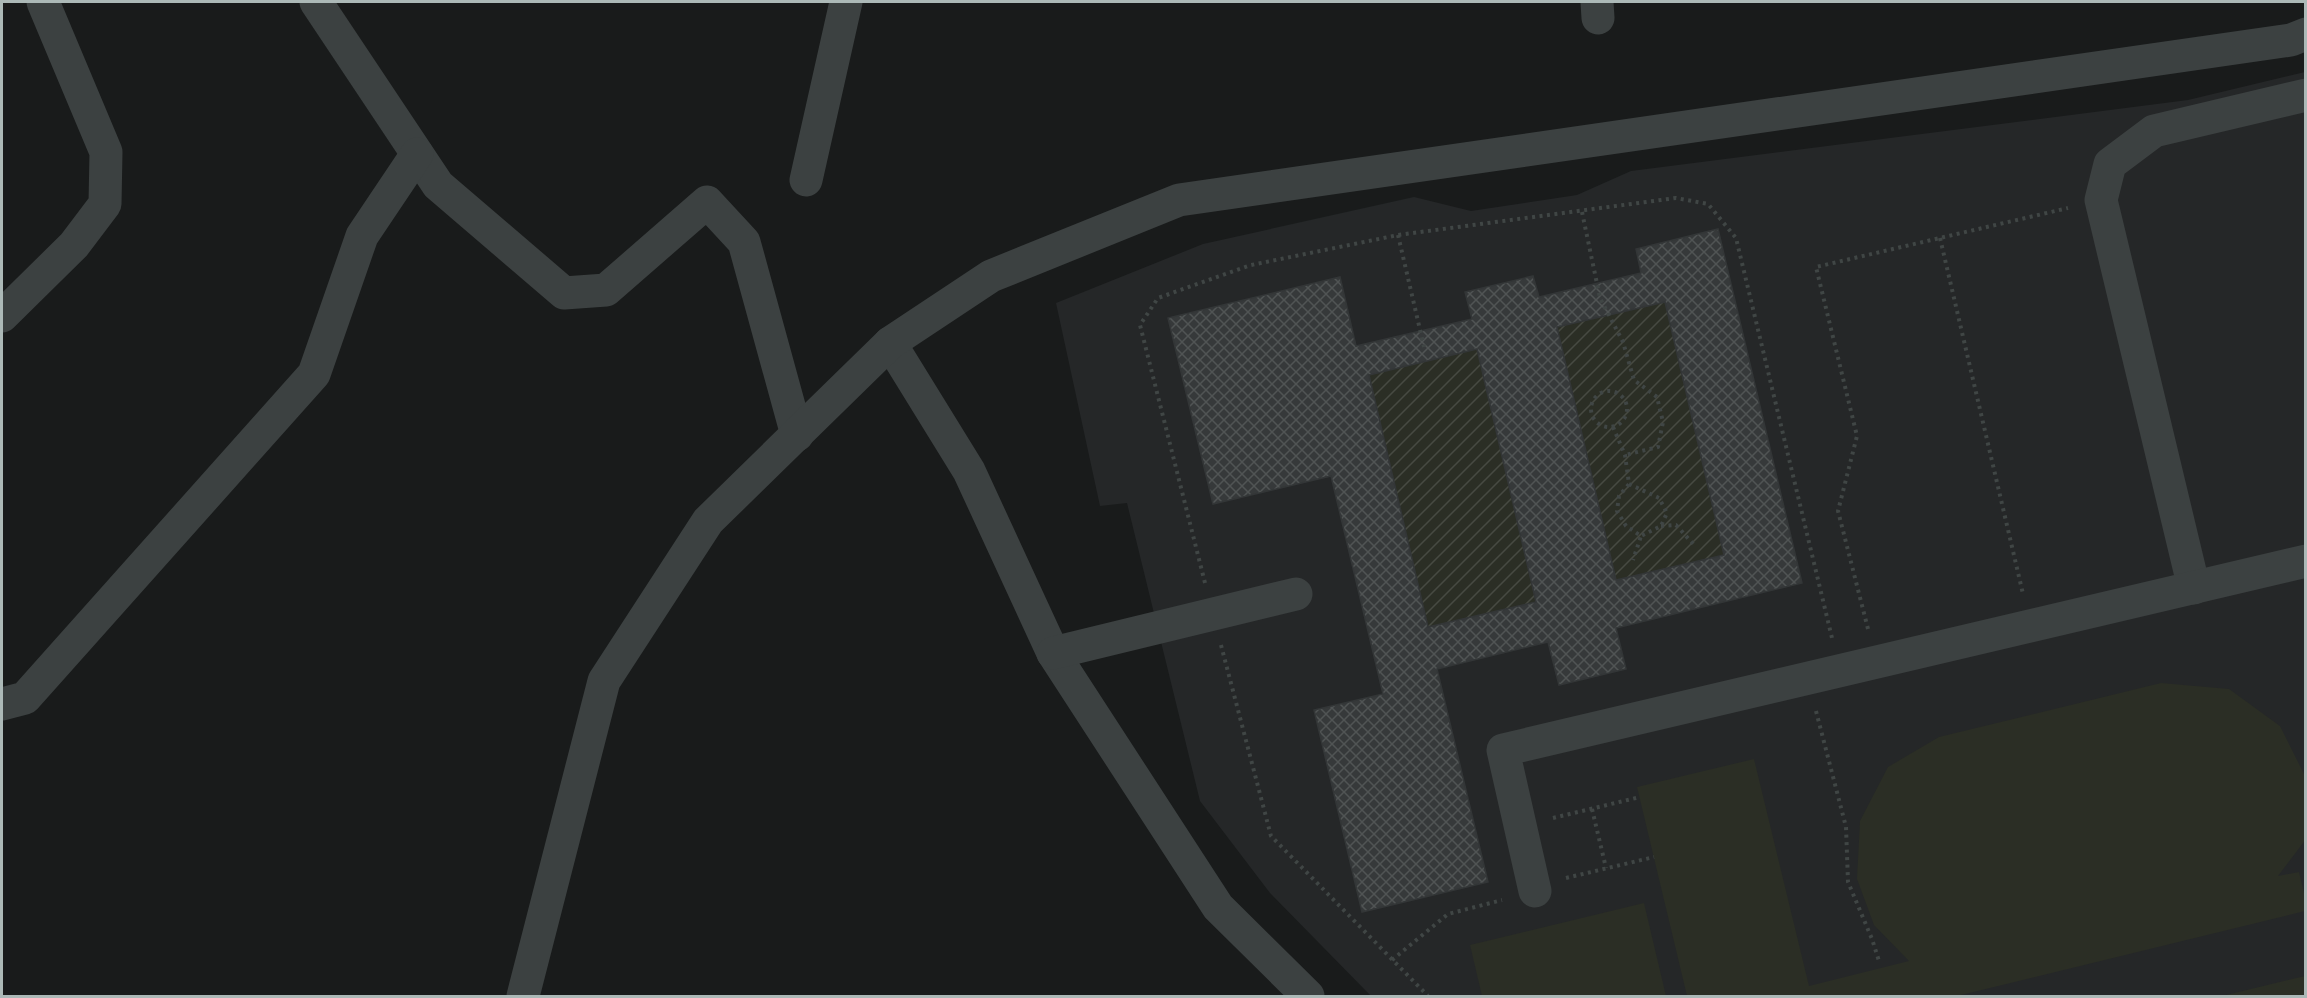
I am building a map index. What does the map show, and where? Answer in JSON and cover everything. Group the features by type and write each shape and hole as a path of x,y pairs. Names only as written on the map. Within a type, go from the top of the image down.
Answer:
{"street":[{"path":"2,316 75,245 105,204 106,152 43,2"},
{"path":"316,2 438,185 564,293 606,290 707,202 744,242 796,435"},
{"path":"806,180 846,2"},
{"path":"524,996 604,681 708,521 890,343 991,276 1179,200 2291,40 2306,34"},
{"path":"2194,588 2101,201 2110,164 2154,131 2306,95"},
{"path":"2,704 25,698 314,374 362,236 417,153"},
{"path":"890,343 969,471 1053,653 1218,907 1308,996"},
{"path":"1534,888 1503,750 2306,561"},
{"path":"1053,653 1296,594"}],"path":[{"path":"1428,996 1271,836 1140,325 1158,298 1240,268 1398,235 1676,198 1708,204 1737,238 1840,671"},
{"path":"1876,662 1839,511 1857,436 1816,267 2101,201"},
{"path":"1582,212 1600,298 1623,342 1634,380 1656,397 1664,422 1658,447 1626,455"},
{"path":"1398,235 1424,346"},
{"path":"1940,238 2030,626"},
{"path":"1608,391 1620,394 1628,410 1623,421 1613,427 1607,428 1597,423 1591,412 1591,406 1597,396 1608,391"},
{"path":"1613,427 1626,455 1629,484 1619,496 1617,511 1626,526 1641,536"},
{"path":"1629,484 1659,498 1667,513 1661,526"},
{"path":"1633,560 1641,536 1661,526 1676,525 1696,547"},
{"path":"1808,678 1846,827 1848,882 1879,961"},
{"path":"1520,825 1640,797"},
{"path":"1592,809 1606,868"},
{"path":"1392,960 1448,914 1606,868 1654,857"}],"shaded area":[{"path":"2305,72 2305,996 1371,996 1270,893 1200,801 1127,503 1100,506 1056,303 1203,244 1414,197 1471,211 1577,195 1631,171 2188,100"},
{"path":"1665,302 1724,555 1616,580 1557,327"},
{"path":"1477,349 1536,602 1428,627 1369,375"},
{"path":"2161,683 2229,689 2280,726 2305,776 2306,839 2278,876 2299,872 2305,897 2305,911 1957,996 1687,996 1637,787 1754,759 1809,986 1909,961 1874,925 1857,879 1860,821 1888,767 1939,737"},
{"path":"1644,903 1666,996 1482,996 1470,945"},
{"path":"2305,976 2305,996 2222,996"}],"building":[{"path":"1718,229 1802,583 1616,628 1626,669 1559,685 1548,642 1437,669 1488,882 1362,912 1314,710 1383,694 1331,476 1213,504 1168,318 1340,277 1356,346 1472,319 1465,292 1533,276 1539,297 1641,273 1636,249","holes":["1665,302 1724,555 1616,580 1557,327","1477,349 1536,602 1428,627 1369,375"]}]}
